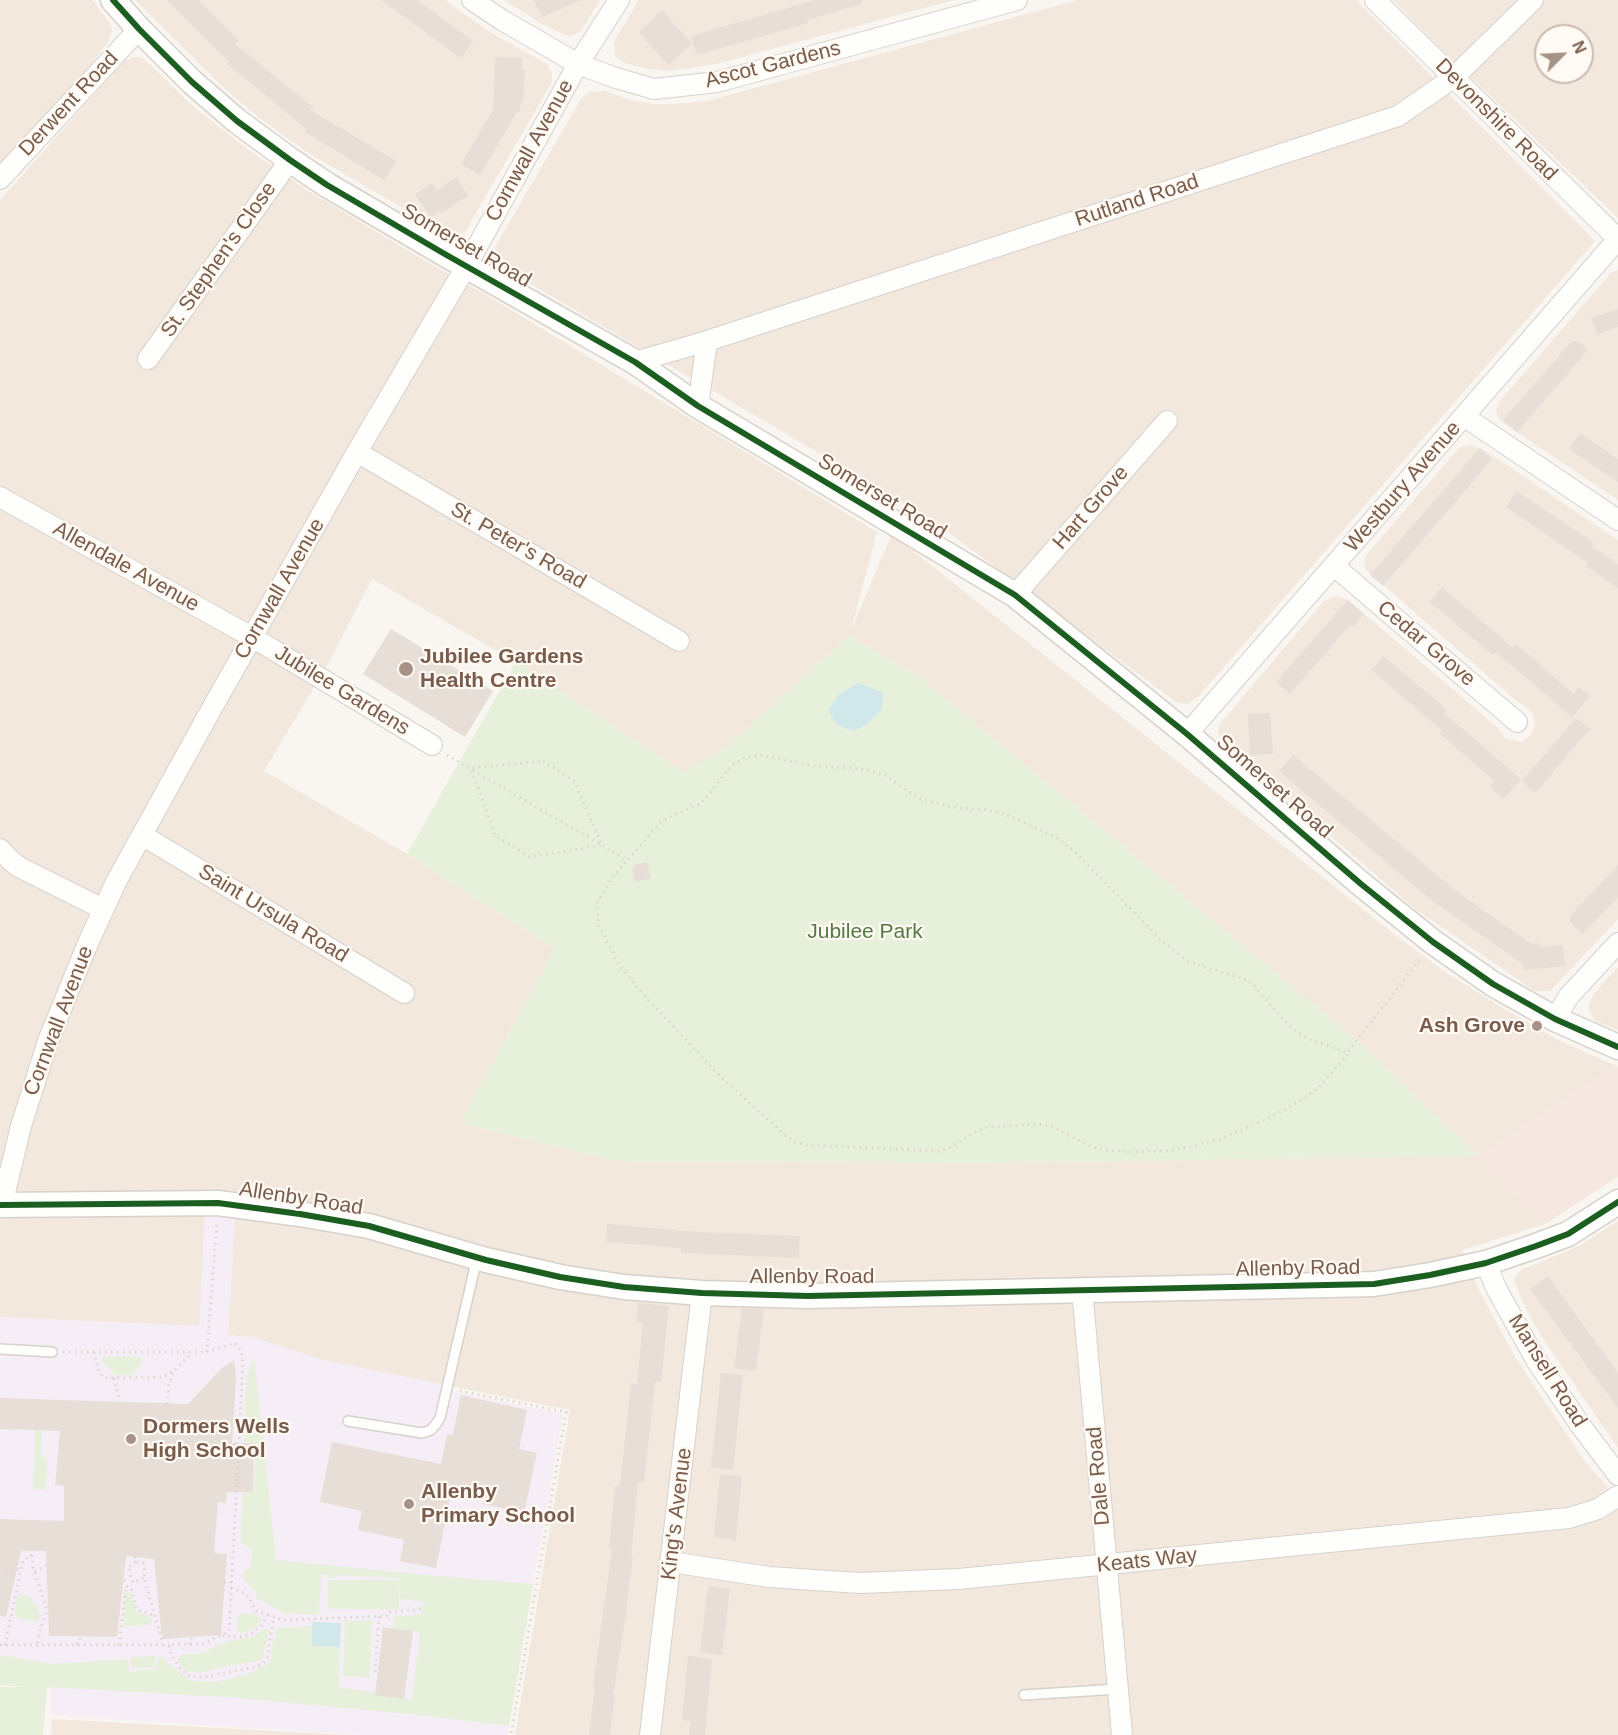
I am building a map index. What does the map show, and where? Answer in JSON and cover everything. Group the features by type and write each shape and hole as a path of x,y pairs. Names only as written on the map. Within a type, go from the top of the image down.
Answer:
{"street":[{"name":"Somerset Road","path":"113,0 206,95 290,160 327,184 635,362 698,406 1015,595 1187,734 1360,884 1433,942 1493,984 1555,1019 1618,1047"},
{"name":"Ascot Gardens","path":"472,0 578,64 654,89 717,82 1017,0"},
{"name":"Cornwall Avenue","path":"1,1205 21,1126 48,1041 103,909 252,637 357,452 467,265 578,64 619,0"},
{"name":"Devonshire Road","path":"1375,0 1618,239"},
{"name":"Rutland Road","path":"635,362 707,341 1398,116 1453,78 1533,0"},
{"name":"Derwent Road","path":"0,179 139,29"},
{"name":"St. Stephen's Close","path":"148,359 290,160"},
{"name":"Westbury Avenue","path":"1187,734 1618,239"},
{"path":"698,406 707,341"},
{"path":"1465,417 1618,520"},
{"name":"Hart Grove","path":"1015,595 1167,421"},
{"name":"St. Peter's Road","path":"357,452 679,641"},
{"name":"Allendale Avenue","path":"2,503 252,637"},
{"name":"Cedar Grove","path":"1334,566 1517,722"},
{"name":"Jubilee Gardens","path":"252,637 432,745"},
{"name":"Saint Ursula Road","path":"142,835 404,993"},
{"path":"0,849 19,867 103,909"},
{"path":"1555,1019 1569,996 1618,943"},
{"name":"Allenby Road","path":"1,1205 218,1203 369,1226 477,1257 560,1277 624,1287 702,1293 808,1296 1374,1284 1486,1263 1568,1234 1618,1202"},
{"name":"Mansell Road","path":"1486,1263 1496,1288 1536,1360 1618,1475"},
{"name":"Dale Road","path":"1082,1289 1122,1735"},
{"name":"King's Avenue","path":"650,1735 702,1293"},
{"name":"Keats Way","path":"671,1562 769,1577 860,1583 959,1579 1569,1518 1598,1509 1618,1496"}],"lane":[{"path":"348,1421 422,1433 431,1430 436,1425 440,1418 477,1257"},
{"path":"0,1349 52,1352"},
{"path":"1024,1695 1118,1689"}],"path":[{"path":"432,745 627,860"},
{"path":"1348,1054 1309,1039 1293,1029 1254,985 1243,978 1203,967 1185,959 1164,943 1075,852 1056,837 1005,814 983,809 956,808 920,799 886,776 871,771 819,767 760,755 744,758 731,766 701,804 673,814 660,824 612,878 597,903 598,924 620,966 643,994 721,1077 784,1135 795,1142 806,1145 938,1151 949,1148 975,1132 989,1127 1042,1124 1103,1150 1128,1152 1181,1149 1220,1139 1302,1100 1320,1086 1348,1054 1433,942"},
{"path":"471,768 543,761 574,781 602,845"},
{"path":"471,768 495,836 530,857 602,845"},
{"path":"207,1352 216,1230"},
{"path":"38,1645 46,1615 46,1606 35,1572 33,1553 23,1560 2,1645 38,1645 74,1645 119,1645 163,1645 169,1645 203,1644 229,1631 243,1364 241,1351 235,1343 207,1352 52,1352"},
{"path":"94,1352 99,1372 104,1378 114,1378 164,1377 173,1372 188,1355 194,1352"},
{"path":"167,1404 173,1372"},
{"path":"114,1378 120,1402"},
{"path":"457,1390 566,1412 511,1735"},
{"path":"135,1557 136,1562"},
{"path":"144,1577 133,1583 128,1567 136,1562 143,1563 144,1577 163,1645"},
{"path":"35,1572 46,1565"},
{"path":"6,1574 21,1567"},
{"path":"119,1645 125,1580 129,1574"},
{"path":"224,1583 245,1593 256,1611 284,1620 387,1616 388,1612 423,1609"},
{"path":"124,1589 126,1586 131,1588 137,1610 154,1615"},
{"path":"222,1636 240,1637 251,1634 262,1625 267,1615"},
{"path":"375,1672 379,1616"},
{"path":"169,1645 171,1654 181,1670 191,1677 204,1677 255,1667 267,1659 274,1617"},
{"path":"74,1645 80,1641 80,1636"},
{"path":"189,1644 192,1641 191,1637"}],"shaded area":[{"path":"0,0 92,0 109,21 112,31 109,41 0,178"},
{"path":"135,0 445,0 488,31 547,64 552,73 552,82 464,233 449,235 310,154 262,120 226,90"},
{"path":"504,0 600,0 581,31 571,36 542,24"},
{"path":"639,0 954,0 716,64 670,71 647,69 625,63 615,56 616,38"},
{"path":"1078,0 1356,0 1595,241 1197,698 1187,704 1176,702 928,517 500,266 494,259 495,247 581,99 589,92 605,91 630,100 653,104 707,101"},
{"path":"1393,0 1618,0 1618,218 1439,47"},
{"path":"141,57 196,109 254,154 310,192 483,293 877,532 851,630 892,534 1399,938 1448,974 1506,1010 1558,1040 1616,1066 1479,1156 1545,1224 1462,1250 1479,1290 1515,1357 1584,1460 1618,1499 1618,1735 515,1735 570,1410 322,1360 252,1337 228,1335 235,1213 205,1211 200,1326 0,1317 0,200 124,61","holes":["372,579 516,662 684,773 723,750 849,636 919,677 1358,1041 1478,1156 976,1163 617,1161 460,1123 555,949 407,854 264,771 328,664"]},
{"path":"1618,270 1618,500 1509,427 1501,421 1496,412 1500,401 1611,273"},
{"path":"1470,445 1484,450 1618,540 1618,919 1550,991 1535,991 1414,908 1228,747 1221,740 1218,732 1219,725 1324,601 1337,596 1348,600 1498,728 1505,738 1521,742 1531,735 1535,722 1531,710 1519,703 1366,570 1364,560 1367,554 1459,448"},
{"path":"1618,967 1618,1030 1595,1021 1588,1008 1594,993"},
{"path":"1616,1066 1618,1067 1618,1177 1545,1224 1478,1156"},
{"name":"Dormers Wells High School","path":"205,1210 235,1213 228,1335 252,1337 322,1360 454,1387 453,1392 563,1414 507,1735 359,1735 50,1715 51,1685 0,1684 0,1317 199,1326"},
{"path":"1618,1221 1618,1448 1543,1339 1528,1313 1515,1278 1521,1270 1577,1247"},
{"path":"52,1719 349,1735 51,1735"}],"green space":[{"name":"Jubilee Park","path":"849,636 919,677 1358,1041 1478,1156 976,1163 617,1161 460,1123 555,949 407,854 516,662 684,772 723,750"},
{"path":"139,1356 143,1360 131,1375 115,1375 101,1360 102,1357"},
{"path":"254,1357 276,1560 533,1584 509,1726 410,1714 227,1697 47,1687 43,1735 0,1735 0,1687 26,1687 0,1685 0,1655 52,1664 128,1659 129,1672 157,1669 159,1656 192,1681 217,1682 247,1674 268,1664 273,1641 277,1638 275,1630 277,1628 312,1626 312,1646 340,1647 339,1687 412,1700 420,1632 393,1628 394,1617 422,1614 423,1602 400,1599 399,1578 336,1575 336,1578 321,1574 319,1615 288,1613 288,1615 258,1599 242,1576 251,1567 252,1552 249,1547 242,1544 241,1539 242,1493 254,1491 255,1443 244,1442 246,1379"},
{"path":"35,1430 42,1430 41,1457 47,1458 46,1490 33,1489"},
{"path":"328,1580 399,1580 399,1609 328,1609"},
{"path":"129,1592 132,1595 136,1612 149,1616 152,1624 124,1627 125,1593"},
{"path":"21,1594 30,1597 41,1616 38,1622 18,1618 14,1614 18,1596"},
{"path":"238,1613 252,1614 260,1618 261,1624 247,1632 240,1633 237,1627"},
{"path":"345,1620 372,1621 370,1678 343,1676"},
{"path":"264,1629 269,1631 263,1658 257,1661 199,1673 186,1671 179,1663 178,1659 183,1654 200,1654 225,1642 255,1636"},
{"path":"155,1656 156,1667 131,1668 130,1658"}],"water":[{"path":"858,683 882,692 882,709 866,725 853,731 837,725 828,710 839,694"},
{"path":"312,1622 341,1623 340,1647 312,1646"}],"building":[{"path":"167,0 199,0 239,40 235,44 313,107 310,110 396,161 384,180 305,132 307,129 227,64 229,62"},
{"path":"381,0 417,0 473,41 461,58"},
{"path":"534,0 581,0 542,17"},
{"path":"815,0 862,0 862,4 807,20 808,23 697,55 691,36"},
{"path":"662,10 692,44 668,65 639,32"},
{"path":"495,57 522,58 522,69 525,69 523,102 521,102 520,112 517,112 480,175 461,164 493,110"},
{"path":"457,177 468,196 441,213 439,211 430,217 415,194 432,183 437,190"},
{"path":"1618,309 1618,327 1597,335 1591,318"},
{"path":"1572,341 1578,341 1588,350 1517,432 1503,420"},
{"path":"1580,433 1618,459 1618,482 1569,449"},
{"path":"1480,448 1492,459 1383,586 1370,575"},
{"path":"1516,491 1594,543 1592,547 1618,564 1618,588 1586,566 1588,563 1506,507"},
{"path":"1442,587 1513,648 1516,644 1574,694 1579,687 1590,696 1572,717 1496,652 1493,655 1430,602"},
{"path":"1348,600 1364,614 1353,627 1350,625 1290,694 1276,682"},
{"path":"391,629 493,691 465,737 363,674"},
{"path":"1383,656 1447,710 1444,713 1521,779 1503,799 1490,787 1495,781 1439,733 1442,730 1371,670"},
{"path":"1270,713 1273,754 1250,755 1248,714"},
{"path":"1576,718 1590,729 1535,793 1522,781"},
{"path":"1293,755 1456,891 1531,944 1539,943 1539,947 1563,945 1565,966 1524,970 1523,964 1430,899 1279,771"},
{"path":"647,862 651,878 635,882 632,870 635,865"},
{"path":"1618,865 1618,897 1583,934 1570,922 1570,916"},
{"path":"607,1224 676,1231 800,1236 799,1258 681,1253 681,1248 606,1242"},
{"path":"1548,1276 1618,1373 1618,1408 1530,1289"},
{"path":"638,1303 669,1306 661,1382 655,1381 644,1483 638,1482 631,1556 633,1556 613,1695 615,1695 610,1735 589,1735 595,1687 593,1686 612,1549 609,1549 615,1485 620,1486 631,1383 637,1384 643,1323 636,1323"},
{"path":"742,1308 764,1309 756,1371 734,1368"},
{"path":"234,1361 236,1377 232,1443 254,1443 253,1492 227,1492 226,1503 218,1502 214,1553 227,1554 221,1635 162,1639 154,1559 126,1556 117,1637 49,1636 46,1551 21,1551 6,1617 0,1616 0,1519 64,1521 64,1486 55,1485 60,1431 0,1429 0,1398 188,1404 222,1368"},
{"path":"721,1373 743,1375 733,1470 711,1468"},
{"path":"461,1395 527,1410 519,1449 537,1453 524,1513 483,1504 484,1499 451,1492 436,1568 400,1561 404,1540 358,1530 362,1511 320,1502 332,1442 441,1464 447,1434 453,1435"},
{"path":"720,1474 742,1476 736,1540 714,1537"},
{"path":"708,1586 730,1589 722,1655 700,1652"},
{"path":"383,1627 413,1631 404,1699 375,1695"},
{"path":"688,1656 712,1659 705,1735 689,1735 691,1721 682,1720"}],"cycle path":[{"path":"113,0 192,82 237,121 290,160 327,185 443,253 635,362 698,406 1015,595 1187,734 1361,884 1433,942 1493,984 1555,1019 1618,1047"},
{"path":"0,1205 218,1203 369,1226 486,1260 560,1277 624,1287 702,1293 808,1296 1374,1284 1486,1263 1568,1234 1618,1202"}],"place":[{"name":"Jubilee Gardens Health Centre","path":"406,669"},
{"name":"Ash Grove","path":"1537,1026"},
{"name":"Dormers Wells High School","path":"131,1439"},
{"name":"Allenby Primary School","path":"409,1504"}]}
